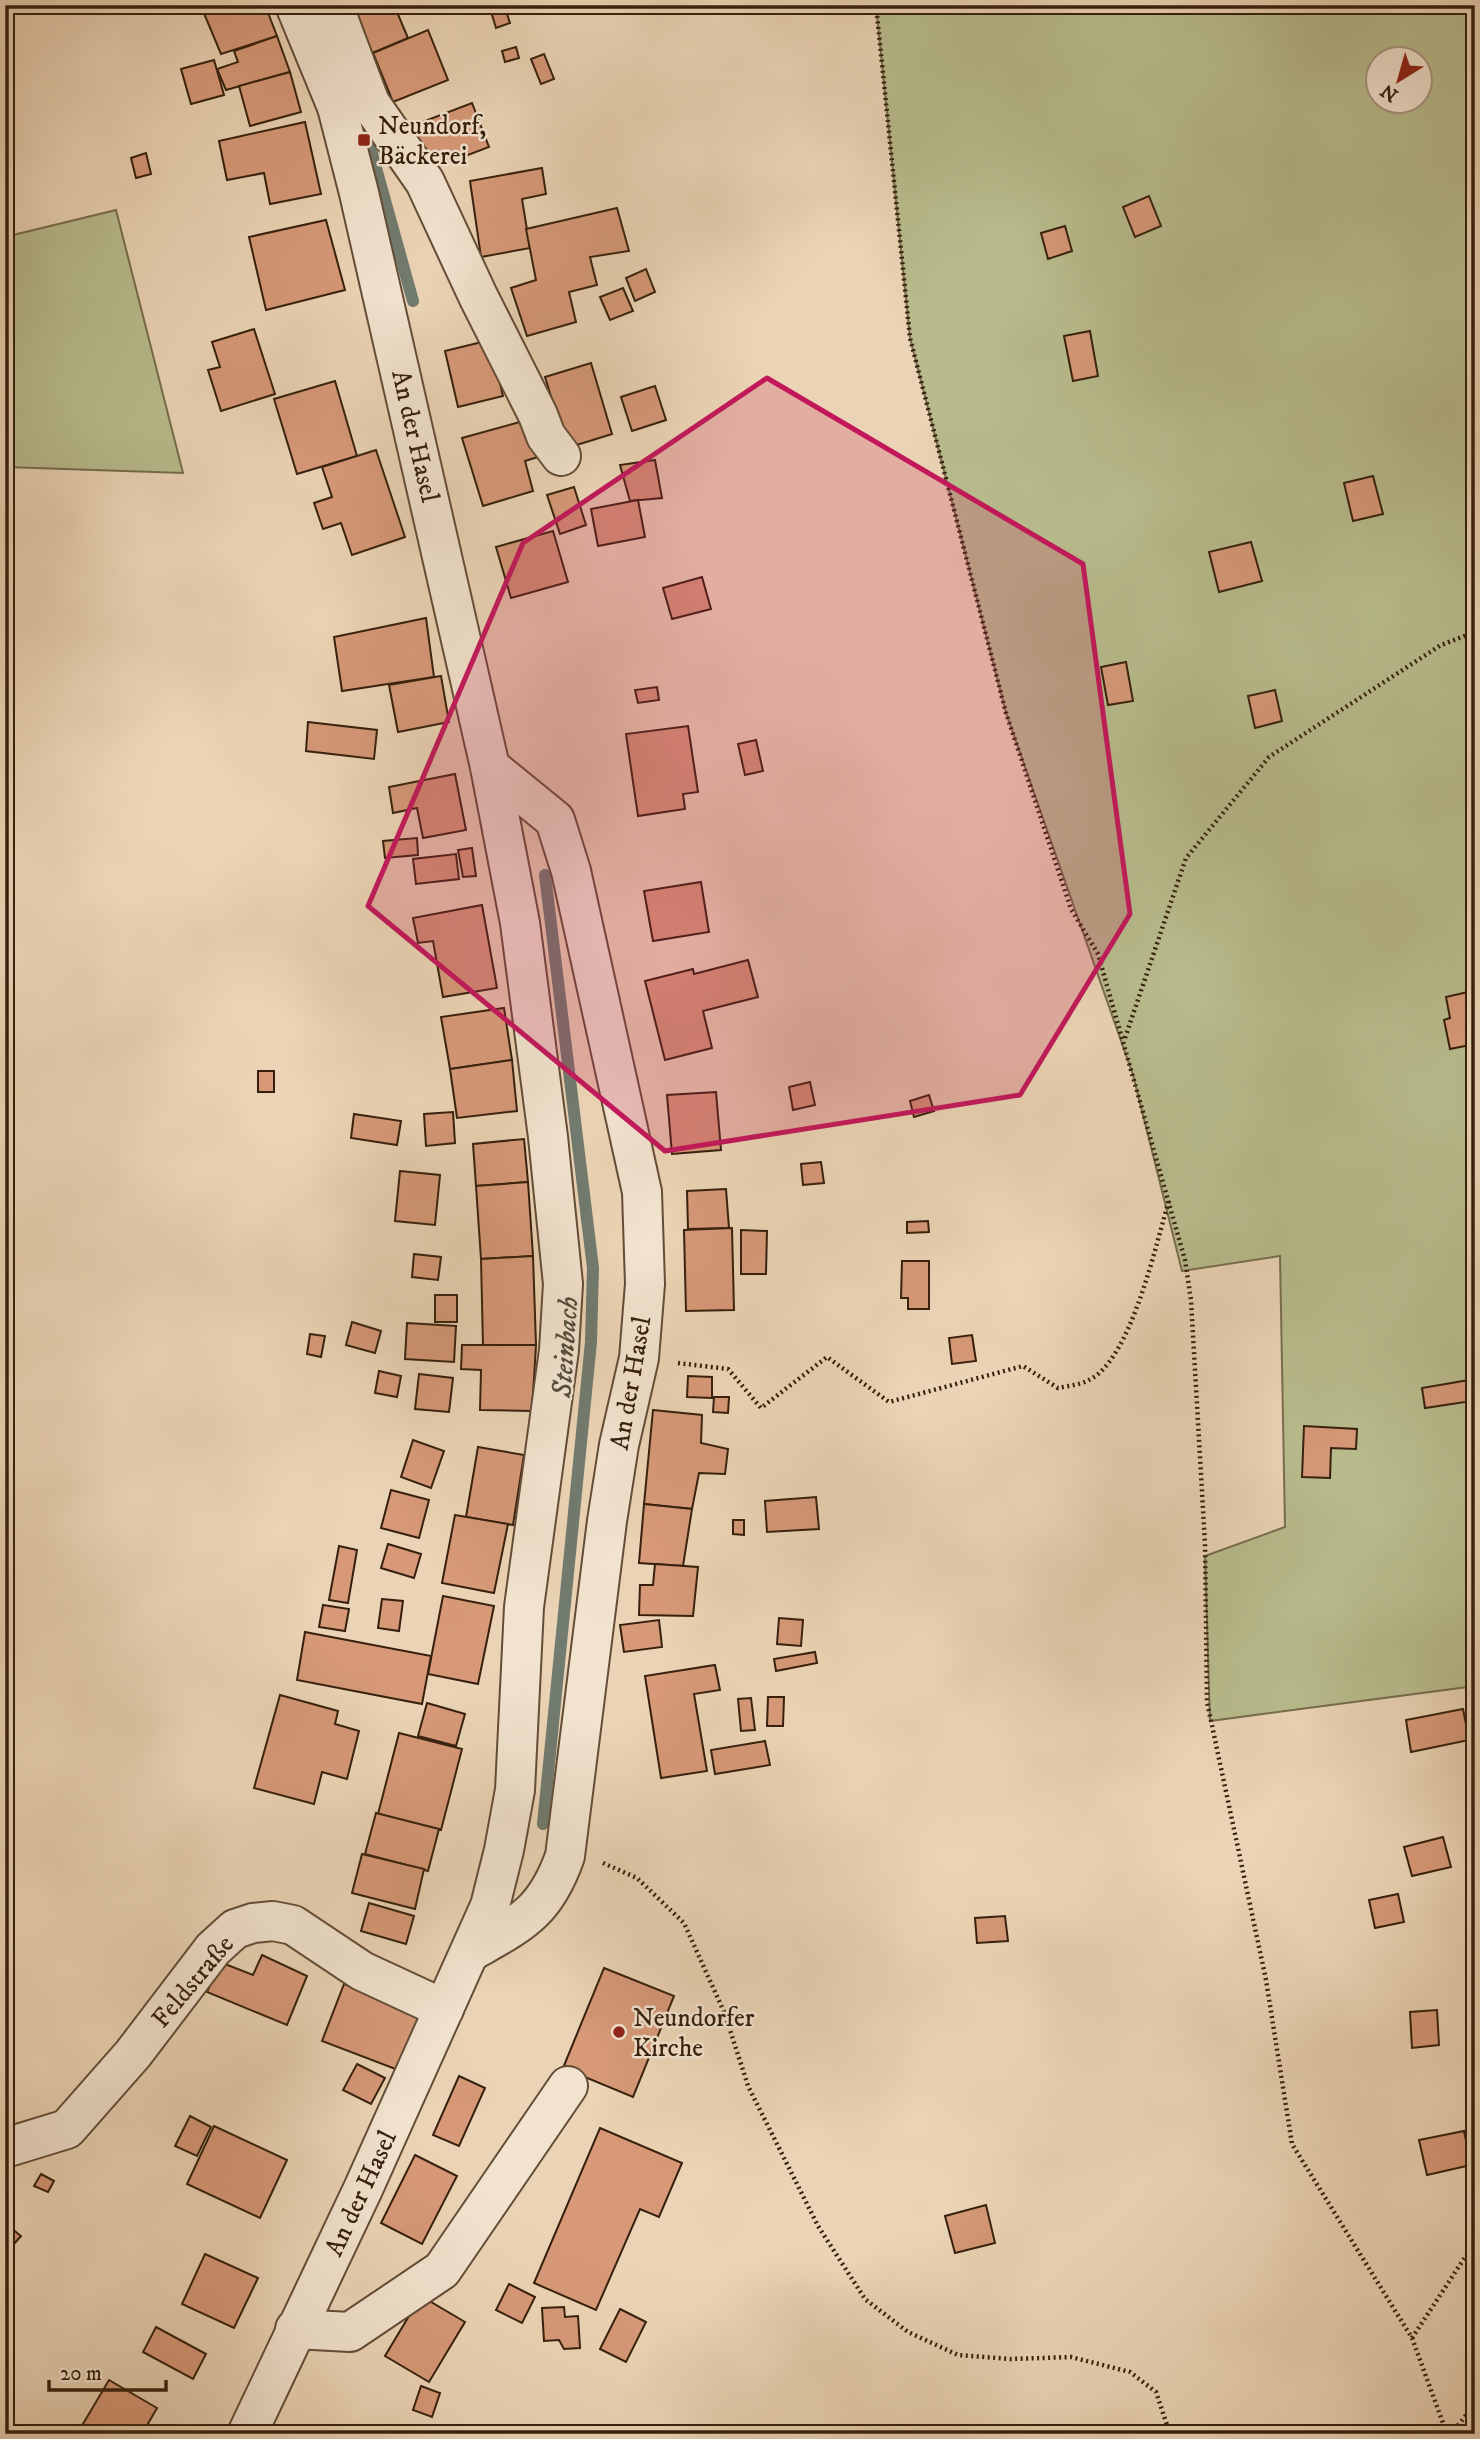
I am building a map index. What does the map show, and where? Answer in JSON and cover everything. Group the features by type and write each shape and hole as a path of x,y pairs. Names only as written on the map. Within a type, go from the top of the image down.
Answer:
{"street":[{"name":"An der Hasel","path":"295,5 353,105 425,182 546,436 561,456"},
{"name":"An der Hasel","path":"247,2434 490,1906 515,1790 524,1607 559,1350 563,1284 548,1137 520,923 490,766 406,387 333,5"},
{"name":"An der Hasel","path":"471,1951 518,1925 543,1904 556,1881 565,1856 607,1521 619,1445 639,1357 645,1283 642,1192 571,871 555,820 490,766"},
{"name":"Feldstraße","path":"5,2148 67,2129 133,2054 213,1949 235,1929 253,1923 273,1921 293,1925 362,1971 444,2009"},
{"path":"295,2329 350,2332 442,2270 568,2086"}],"path":[{"path":"876,5 910,338 1006,713 1071,909 1098,954 1185,1261 1191,1300 1205,1544 1208,1702 1266,1980 1292,2144 1412,2338 1449,2434 1475,2404"},
{"path":"1124,1039 1186,858 1269,757 1441,645 1475,632"},
{"path":"639,1357 728,1370 761,1408 827,1357 889,1402 1023,1366 1058,1388 1090,1380 1111,1360 1132,1320 1169,1200"},
{"path":"565,1856 583,1854 637,1878 684,1923 725,2014 748,2086 818,2226 865,2299 908,2332 958,2356 1012,2359 1071,2357 1130,2372 1156,2392 1170,2434"},
{"path":"1412,2338 1475,2242"}],"highlighted area":[{"path":"767,378 1083,564 1130,914 1020,1095 665,1151 368,906 523,543"}],"green space":[{"path":"876,5 1475,5 1475,1686 1210,1721 1205,1556 1285,1527 1280,1256 1182,1271 1133,1075 1006,713 910,338"},
{"path":"5,206 13,235 116,210 183,473 5,467"}],"building":[{"path":"218,5 265,5 277,36 221,54 203,11"},
{"path":"340,5 394,5 408,38 363,57"},
{"path":"489,5 504,5 510,23 496,28"},
{"path":"428,30 448,80 393,102 373,53"},
{"path":"277,36 290,72 226,90 217,69 238,62 234,51"},
{"path":"516,47 519,58 505,62 502,51"},
{"path":"544,54 554,79 541,84 531,59"},
{"path":"214,60 224,95 191,104 181,69"},
{"path":"290,72 301,112 250,126 239,86"},
{"path":"472,103 489,147 426,171 409,127"},
{"path":"305,122 321,194 270,204 264,173 227,180 219,141"},
{"path":"146,153 151,174 136,178 131,158"},
{"path":"542,168 546,194 522,199 530,248 481,257 470,181"},
{"path":"1149,196 1161,226 1135,237 1123,207"},
{"path":"617,208 629,251 590,257 597,285 569,292 576,322 527,336 511,288 536,280 526,229"},
{"path":"326,220 345,290 266,310 249,237"},
{"path":"1065,226 1072,251 1048,259 1041,233"},
{"path":"646,269 655,292 635,301 626,278"},
{"path":"623,288 633,311 610,320 600,297"},
{"path":"254,329 275,394 221,411 208,370 220,367 212,342"},
{"path":"1090,331 1098,376 1073,381 1064,336"},
{"path":"490,340 503,396 458,407 445,351"},
{"path":"591,363 612,434 567,448 545,377"},
{"path":"335,381 357,456 297,474 274,399"},
{"path":"655,386 666,420 632,431 621,397"},
{"path":"527,420 538,457 525,461 533,491 483,506 462,438"},
{"path":"376,450 405,537 352,555 341,523 323,529 314,503 332,497 322,467"},
{"path":"655,460 662,498 630,501 620,465"},
{"path":"1373,476 1383,514 1353,521 1344,483"},
{"path":"574,487 586,525 560,534 547,495"},
{"path":"638,500 645,537 598,546 591,509"},
{"path":"553,531 568,582 511,598 496,547"},
{"path":"1251,542 1262,581 1219,592 1209,552"},
{"path":"702,577 711,609 672,619 663,588"},
{"path":"426,618 434,677 342,691 334,637"},
{"path":"1126,662 1133,701 1108,705 1101,667"},
{"path":"441,676 449,722 398,732 389,685"},
{"path":"657,687 659,700 638,703 635,690"},
{"path":"1275,690 1282,721 1255,728 1248,696"},
{"path":"308,722 377,730 374,759 306,751"},
{"path":"688,726 698,792 683,794 685,809 638,816 626,734"},
{"path":"756,740 763,771 745,775 738,744"},
{"path":"455,774 466,830 423,838 417,808 393,813 389,787"},
{"path":"417,838 418,855 385,858 383,841"},
{"path":"472,848 476,876 463,877 458,850"},
{"path":"456,854 459,879 416,884 413,859"},
{"path":"701,882 709,932 653,941 644,891"},
{"path":"482,905 497,988 443,997 433,941 418,943 413,918"},
{"path":"748,960 758,997 703,1011 712,1048 665,1060 645,981 693,969 694,974"},
{"path":"1472,991 1475,1044 1450,1049 1444,1020 1450,1018 1446,997"},
{"path":"504,1008 512,1060 450,1069 441,1017"},
{"path":"512,1060 517,1111 457,1118 450,1069"},
{"path":"258,1071 274,1071 274,1092 258,1092"},
{"path":"810,1082 815,1105 793,1110 789,1087"},
{"path":"716,1092 721,1150 672,1154 667,1095"},
{"path":"929,1095 934,1111 914,1117 910,1101"},
{"path":"453,1112 455,1143 426,1146 424,1114"},
{"path":"354,1114 401,1121 397,1145 351,1138"},
{"path":"524,1139 528,1182 476,1186 473,1144"},
{"path":"821,1162 824,1183 803,1185 801,1164"},
{"path":"400,1171 440,1175 435,1225 395,1221"},
{"path":"528,1182 533,1256 481,1259 476,1186"},
{"path":"726,1189 729,1228 688,1229 687,1191"},
{"path":"928,1221 929,1232 907,1233 907,1222"},
{"path":"732,1228 734,1310 686,1311 684,1230"},
{"path":"741,1230 767,1231 766,1274 741,1274"},
{"path":"414,1254 441,1257 438,1280 412,1277"},
{"path":"533,1256 536,1345 483,1346 481,1259"},
{"path":"902,1261 929,1261 929,1309 908,1309 908,1298 901,1298"},
{"path":"435,1295 457,1295 457,1322 435,1322"},
{"path":"352,1322 381,1331 375,1353 346,1345"},
{"path":"407,1323 456,1326 454,1362 405,1359"},
{"path":"310,1334 325,1336 321,1357 307,1354"},
{"path":"972,1335 976,1361 952,1364 949,1338"},
{"path":"462,1345 536,1345 532,1411 480,1410 481,1370 461,1369"},
{"path":"379,1371 401,1376 397,1397 375,1393"},
{"path":"419,1374 453,1378 449,1412 415,1409"},
{"path":"688,1376 712,1377 712,1398 687,1397"},
{"path":"1469,1380 1472,1401 1425,1408 1422,1388"},
{"path":"714,1397 729,1397 728,1413 713,1412"},
{"path":"653,1410 702,1415 701,1443 728,1449 725,1474 699,1473 692,1509 644,1504"},
{"path":"1304,1426 1357,1429 1356,1449 1331,1448 1330,1478 1302,1477"},
{"path":"413,1440 444,1451 431,1488 401,1477"},
{"path":"478,1447 524,1455 513,1525 466,1517"},
{"path":"391,1490 429,1500 419,1538 381,1528"},
{"path":"816,1497 819,1529 767,1532 765,1501"},
{"path":"644,1504 692,1509 683,1566 639,1563"},
{"path":"455,1515 508,1524 494,1593 442,1583"},
{"path":"733,1520 744,1520 744,1535 733,1534"},
{"path":"388,1544 421,1554 414,1578 381,1568"},
{"path":"339,1546 357,1550 348,1603 329,1600"},
{"path":"655,1564 698,1567 693,1616 639,1615 640,1585 653,1585"},
{"path":"443,1596 494,1606 478,1684 428,1674"},
{"path":"382,1599 403,1601 399,1631 378,1628"},
{"path":"323,1605 349,1609 345,1631 319,1627"},
{"path":"779,1618 803,1620 801,1646 777,1644"},
{"path":"659,1620 662,1647 624,1652 620,1625"},
{"path":"305,1632 431,1656 422,1704 297,1680"},
{"path":"815,1652 817,1663 776,1671 774,1659"},
{"path":"715,1665 720,1690 694,1694 707,1771 661,1778 645,1676"},
{"path":"280,1695 338,1711 335,1724 359,1731 347,1779 322,1772 314,1804 254,1788"},
{"path":"768,1697 784,1697 783,1726 767,1726"},
{"path":"751,1698 755,1730 741,1731 738,1699"},
{"path":"427,1703 465,1714 456,1746 418,1736"},
{"path":"1463,1709 1469,1740 1411,1752 1406,1720"},
{"path":"399,1733 462,1749 441,1830 378,1814"},
{"path":"765,1741 770,1765 715,1774 711,1750"},
{"path":"376,1813 439,1829 428,1871 365,1854"},
{"path":"1443,1837 1451,1867 1412,1876 1404,1847"},
{"path":"362,1854 424,1869 415,1909 352,1893"},
{"path":"1398,1894 1404,1922 1375,1928 1369,1900"},
{"path":"369,1903 414,1916 406,1944 361,1931"},
{"path":"1005,1916 1008,1941 977,1943 975,1918"},
{"path":"262,1955 307,1976 287,2025 207,1992 220,1962 253,1975"},
{"name":"Neundorfer Kirche","path":"604,1968 674,1996 633,2097 563,2068"},
{"path":"344,1984 420,2013 398,2070 322,2041"},
{"path":"1437,2010 1439,2045 1412,2048 1410,2012"},
{"path":"357,2064 385,2078 371,2104 343,2090"},
{"path":"459,2076 485,2088 459,2146 433,2135"},
{"path":"190,2116 211,2127 197,2156 175,2146"},
{"path":"214,2126 287,2160 260,2218 187,2184"},
{"path":"600,2128 682,2163 659,2217 640,2209 596,2310 534,2283"},
{"path":"1464,2131 1471,2165 1427,2175 1419,2140"},
{"path":"415,2155 457,2176 422,2244 381,2223"},
{"path":"41,2174 54,2181 48,2192 34,2186"},
{"path":"986,2205 995,2243 955,2253 945,2216"},
{"path":"5,2223 21,2236 5,2254"},
{"path":"205,2254 258,2278 234,2328 182,2304"},
{"path":"509,2284 535,2297 522,2323 496,2310"},
{"path":"421,2296 465,2322 429,2382 385,2356"},
{"path":"564,2307 565,2317 578,2316 580,2348 564,2349 559,2340 544,2341 542,2308"},
{"path":"620,2309 646,2322 626,2362 600,2349"},
{"path":"156,2327 206,2354 193,2379 143,2352"},
{"path":"109,2380 157,2408 142,2434 77,2434"},
{"path":"421,2386 440,2393 432,2417 413,2410"},
{"path":"355,2425 387,2434 353,2434"}],"waterway":[{"name":"Steinbach","path":"366,132 413,301"},
{"name":"Steinbach","path":"543,1824 591,1342 593,1268 545,875"}],"place":[{"name":"Neundorf, Bäckerei","path":"364,140"},
{"name":"Neundorfer Kirche","path":"619,2032"}]}
